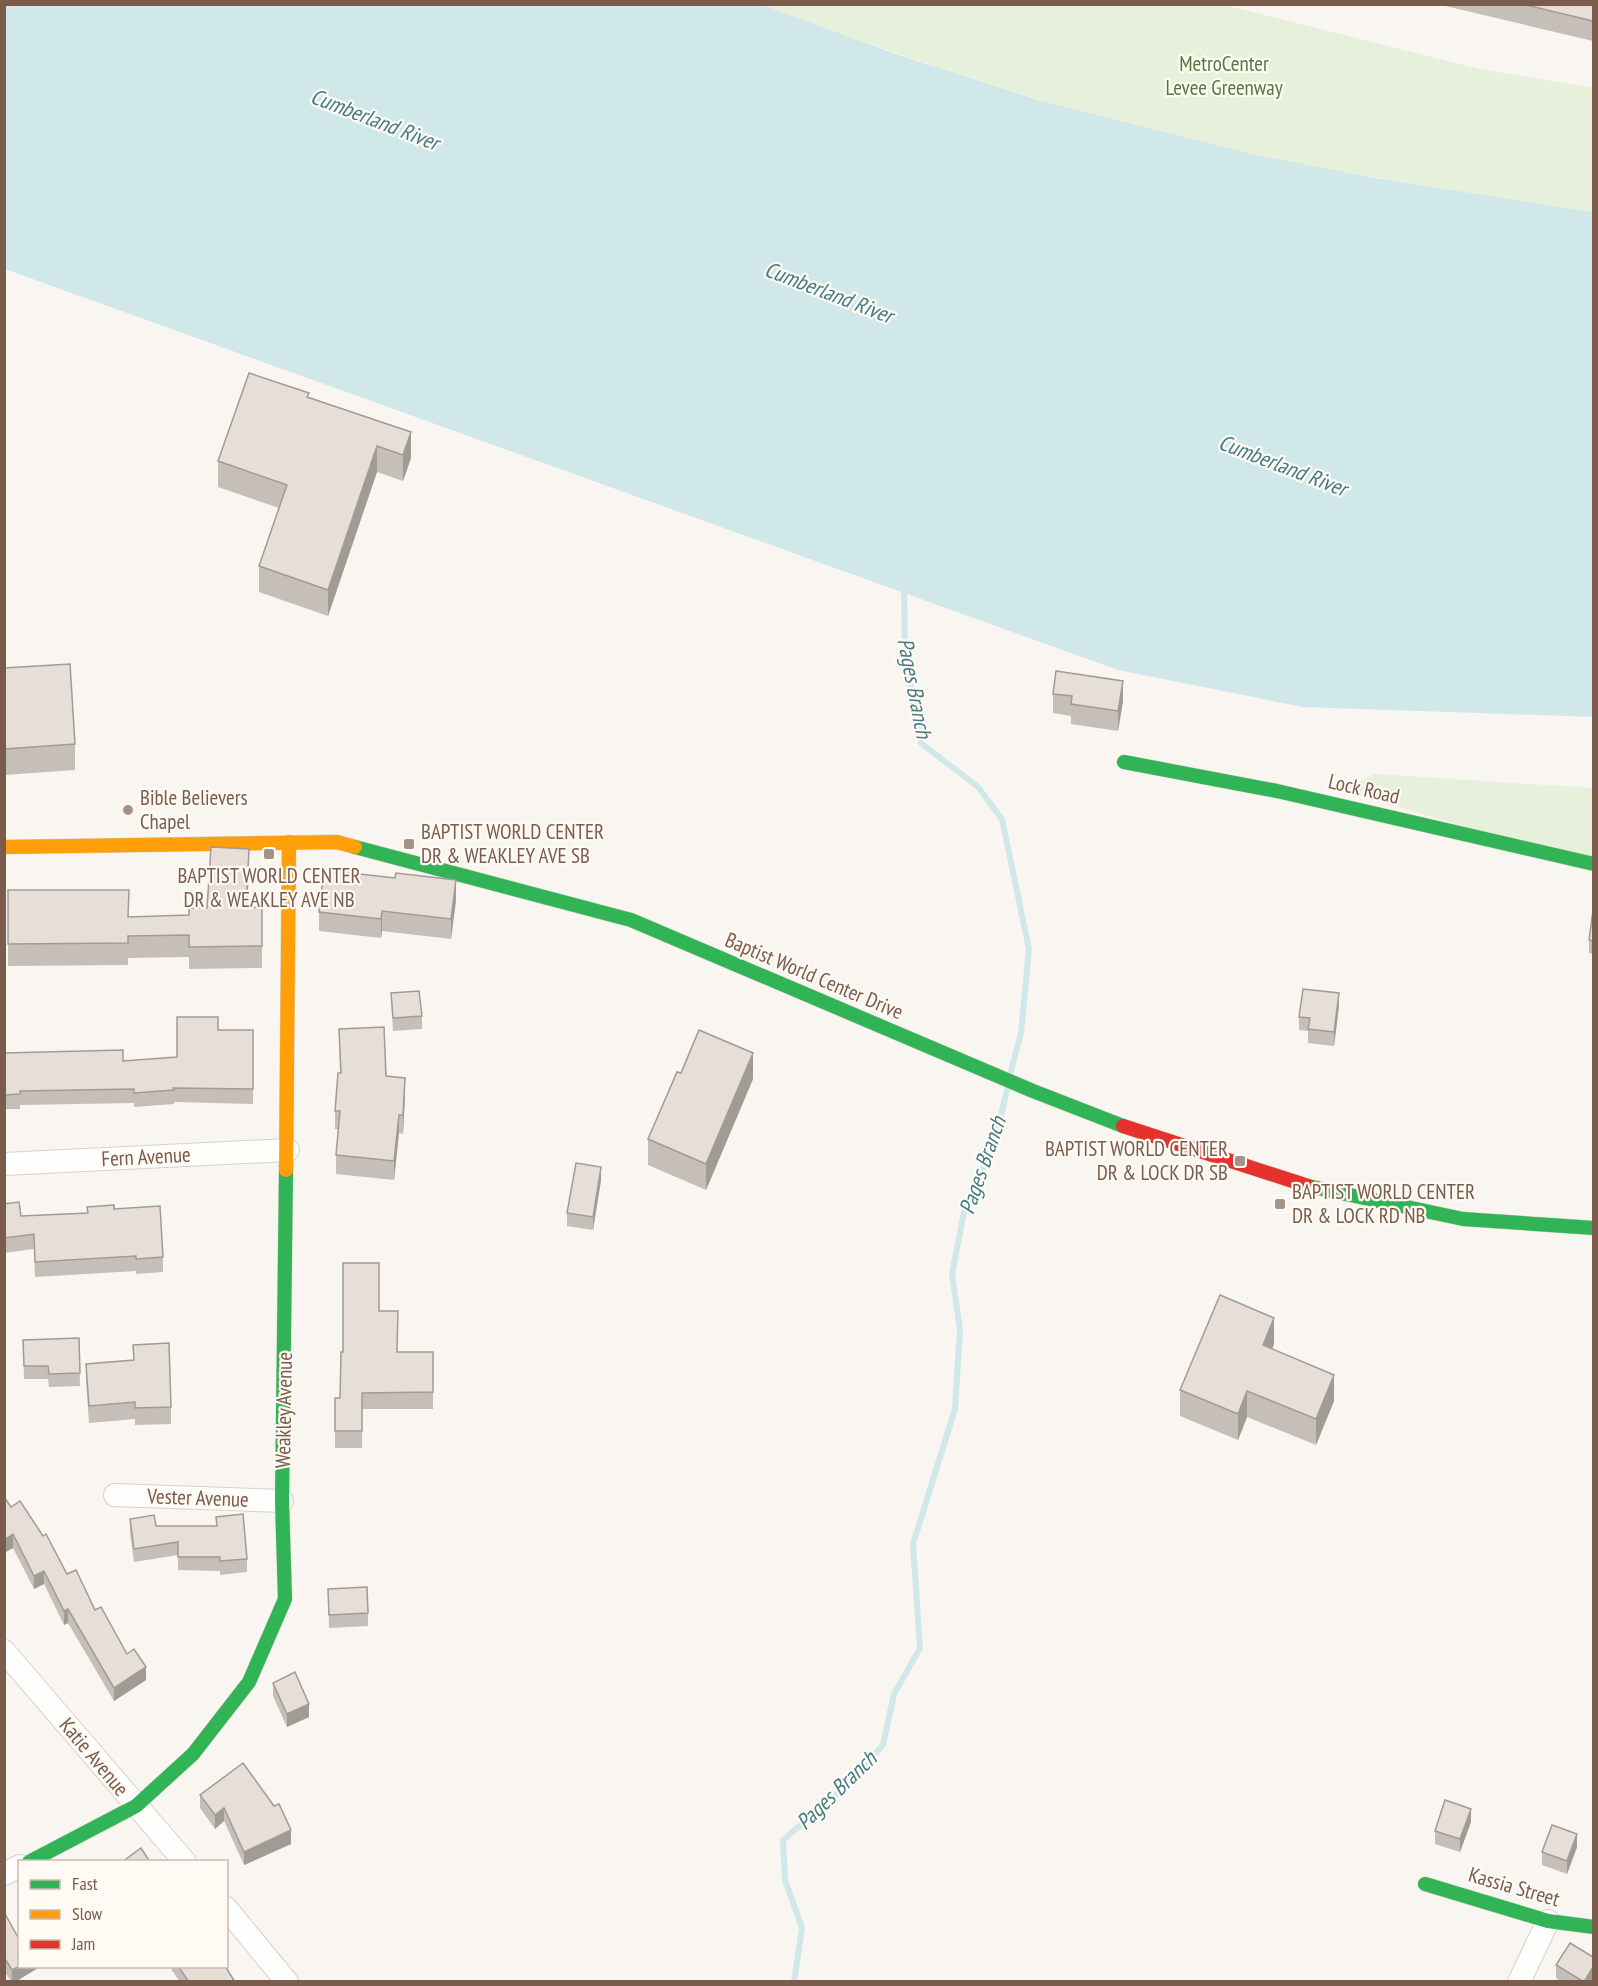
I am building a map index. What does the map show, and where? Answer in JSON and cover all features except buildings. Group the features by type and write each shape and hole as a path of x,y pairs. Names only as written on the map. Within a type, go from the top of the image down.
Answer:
{"street":[{"name":"Lock Road","path":"1124,762 1277,791 1593,864"},
{"name":"Weakley Avenue","path":"33,1860 136,1806 193,1754 249,1682 285,1599 282,1501 288,1150 289,842"},
{"name":"Baptist World Center Drive","path":"4,847 337,842 631,920 844,1012 1138,1132 1291,1183 1463,1219 1593,1228"},
{"name":"Fern Avenue","path":"4,1164 288,1150"},
{"name":"Vester Avenue","path":"115,1495 282,1501"},
{"name":"Katie Avenue","path":"4,1651 183,1860"},
{"path":"4,1874 18,1867"},
{"name":"Kassia Street","path":"1425,1884 1548,1921 1593,1927"},
{"path":"228,1910 287,1982"},
{"path":"1519,1982 1548,1921"}],"green space":[{"name":"MetroCenter Levee Greenway","path":"763,5 1225,5 1479,69 1593,88 1593,212 1335,170 1187,140 1064,107 942,69"},
{"path":"1375,774 1593,788 1593,864 1340,790"}],"water":[{"name":"Cumberland River","path":"4,5 763,5 893,53 1038,100 1247,153 1375,178 1593,212 1593,717 1303,707 1118,670 5,269"}],"waterway":[{"name":"Pages Branch","path":"904,587 905,655 921,743 978,787 1002,819 1029,949 1021,1033 1011,1071"},
{"name":"Pages Branch","path":"794,1982 802,1928 785,1880 783,1840 837,1794 883,1745 894,1694 920,1648 913,1544 955,1409 960,1329 952,1274 964,1212 995,1141 1007,1090"}],"traffic: fast":[{"path":"1124,762 1277,791 1594,864"},
{"path":"355,847 631,920 1033,1091 1123,1126"},
{"path":"33,1860 136,1806 193,1754 249,1682 285,1599 282,1501 286,1170"},
{"path":"1308,1186 1463,1219 1594,1228"},
{"path":"1425,1884 1548,1921 1594,1927"}],"traffic: slow":[{"path":"286,1170 289,842"},
{"path":"4,847 337,842 355,847"}],"traffic: jam":[{"path":"1123,1126 1308,1186"}],"place":[{"name":"Bible Believers Chapel","path":"128,810"},
{"name":"BAPTIST WORLD CENTER DR & WEAKLEY AVE SB","path":"409,844"},
{"name":"BAPTIST WORLD CENTER DR & WEAKLEY AVE NB","path":"269,854"},
{"name":"BAPTIST WORLD CENTER DR & LOCK DR SB","path":"1240,1161"},
{"name":"BAPTIST WORLD CENTER DR & LOCK RD NB","path":"1280,1204"}]}
